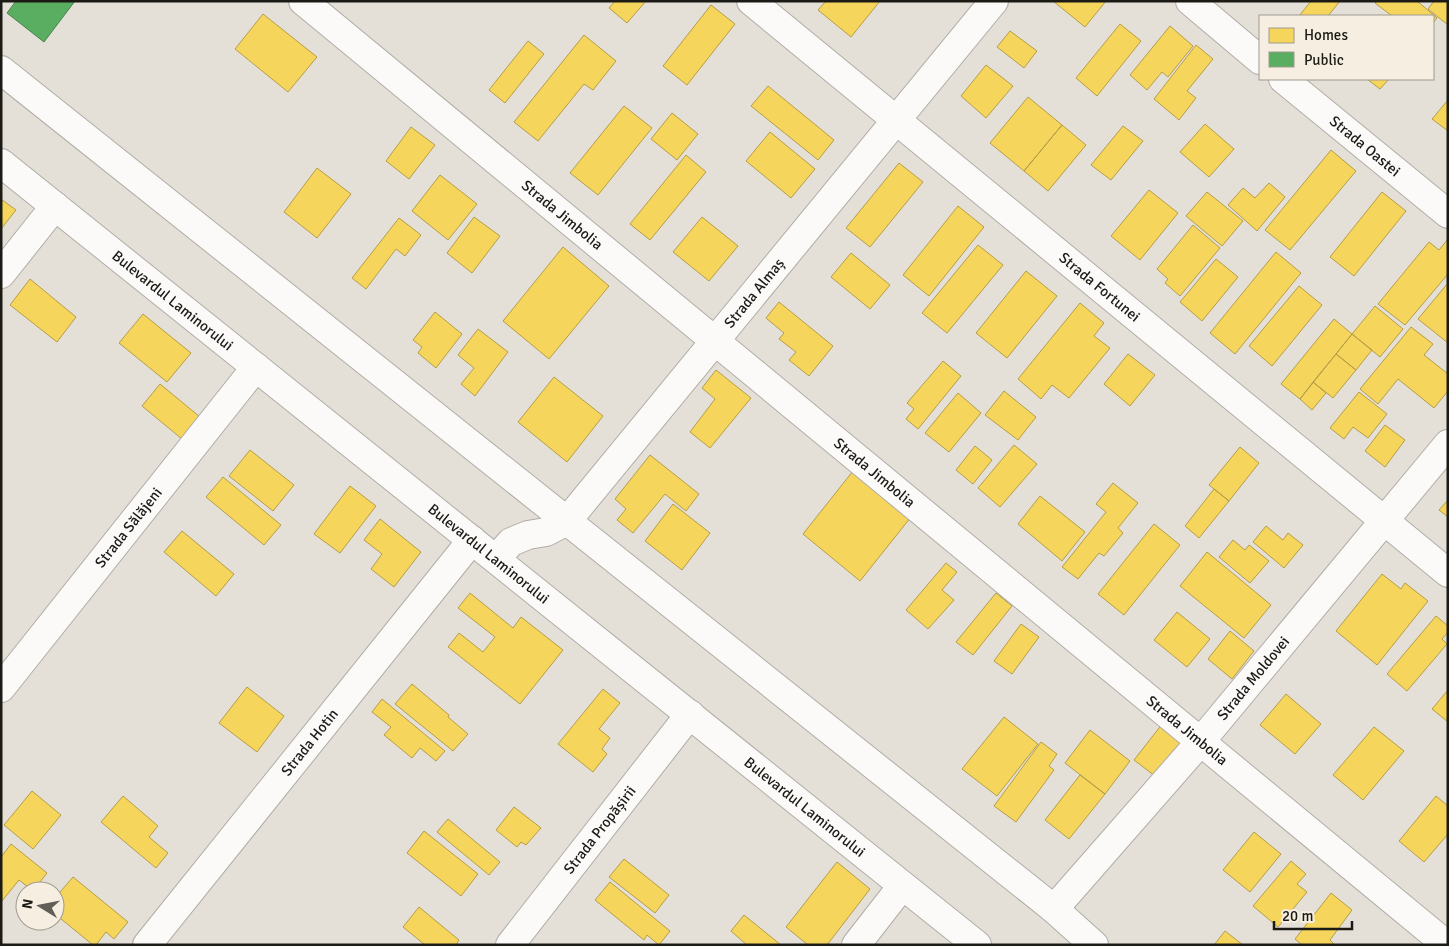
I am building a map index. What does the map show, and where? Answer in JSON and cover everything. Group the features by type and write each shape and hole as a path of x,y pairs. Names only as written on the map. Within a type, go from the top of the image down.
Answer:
{"street":[{"name":"Strada Jimbolia","path":"303,1 1447,945"},
{"name":"Strada Fortunei","path":"751,1 1448,573"},
{"name":"Strada Almaș","path":"496,558 511,542 528,535 546,532 567,521 994,1"},
{"path":"1190,1 1259,59"},
{"path":"1,70 1054,909 1094,945"},
{"name":"Strada Oastei","path":"1285,80 1448,214"},
{"name":"Bulevardul Laminorului","path":"1,163 977,945"},
{"path":"1,274 56,206"},
{"name":"Strada Sălăjeni","path":"1,688 256,367"},
{"name":"Strada Moldovei","path":"1054,909 1201,741 1448,444"},
{"name":"Strada Hotin","path":"147,945 472,540"},
{"name":"Strada Propășirii","path":"510,945 690,714"},
{"path":"856,945 902,886"}],"building: Homes":[{"path":"615,1 646,1 627,23 609,8"},
{"path":"826,1 880,1 851,37 818,10"},
{"path":"1053,1 1106,1 1085,27"},
{"path":"1311,1 1340,1 1329,15 1300,15"},
{"path":"1377,1 1417,1 1433,15 1391,15 1375,3"},
{"path":"1434,1 1448,1 1448,25 1428,9"},
{"path":"711,5 735,24 687,85 663,66"},
{"path":"263,14 317,57 288,92 235,49"},
{"path":"1120,24 1141,41 1097,96 1076,78"},
{"path":"1170,26 1193,46 1168,77 1162,72 1147,90 1130,75"},
{"path":"1010,31 1037,51 1024,68 997,47"},
{"path":"584,35 616,61 593,90 584,84 538,141 514,122"},
{"path":"528,41 544,54 505,103 489,90"},
{"path":"1196,45 1213,59 1187,91 1196,98 1179,120 1154,99"},
{"path":"986,65 1013,86 986,118 961,96"},
{"path":"1368,80 1388,80 1380,89"},
{"path":"768,86 834,140 818,160 751,106"},
{"path":"1028,97 1062,125 1024,171 990,143"},
{"path":"1448,100 1448,131 1432,119"},
{"path":"624,106 652,128 598,195 570,173"},
{"path":"672,113 698,134 677,160 651,139"},
{"path":"1205,124 1234,149 1209,177 1180,152"},
{"path":"1062,125 1086,145 1048,191 1024,171"},
{"path":"1123,126 1143,141 1111,180 1091,165"},
{"path":"411,127 435,145 409,179 386,161"},
{"path":"770,132 815,169 791,198 746,161"},
{"path":"1331,150 1356,171 1290,250 1265,230"},
{"path":"686,155 706,172 650,240 630,224"},
{"path":"899,163 923,182 870,247 846,228"},
{"path":"317,168 351,194 317,238 284,212"},
{"path":"440,175 477,204 448,240 412,211"},
{"path":"1269,183 1285,197 1257,231 1228,205 1243,188 1255,198"},
{"path":"1149,190 1178,213 1140,260 1111,236"},
{"path":"1207,192 1243,221 1222,246 1186,216"},
{"path":"1382,192 1406,211 1354,276 1330,257"},
{"path":"1,199 16,210 1,229"},
{"path":"958,206 984,227 929,296 903,275"},
{"path":"474,217 500,236 472,273 447,253"},
{"path":"702,217 738,246 709,281 673,252"},
{"path":"399,218 421,235 405,256 396,249 366,289 352,278"},
{"path":"1193,225 1220,248 1180,296 1165,283 1168,279 1157,269"},
{"path":"1448,239 1448,274 1405,325 1378,304 1429,242 1439,250"},
{"path":"978,245 1003,265 947,333 922,313"},
{"path":"563,247 609,286 549,359 503,321"},
{"path":"1276,252 1301,273 1235,354 1210,333"},
{"path":"851,253 890,285 870,309 831,277"},
{"path":"1216,259 1238,277 1202,321 1180,302"},
{"path":"1026,271 1057,296 1007,358 976,333"},
{"path":"30,279 76,317 57,342 10,305"},
{"path":"1448,283 1448,343 1418,319"},
{"path":"1299,286 1322,305 1272,366 1249,346"},
{"path":"779,302 833,346 809,376 789,360 796,352 779,339 784,333 766,318"},
{"path":"1080,303 1104,323 1094,336 1110,348 1069,398 1052,385 1041,399 1018,379"},
{"path":"1375,306 1403,329 1380,357 1352,334"},
{"path":"435,312 462,334 436,368 418,353 422,347 413,340"},
{"path":"143,314 191,353 167,382 119,343"},
{"path":"1334,319 1352,334 1300,399 1281,384"},
{"path":"1411,327 1433,344 1424,355 1448,374 1448,391 1434,408 1398,379 1378,404 1360,389"},
{"path":"478,329 508,352 475,396 461,384 474,368 458,355"},
{"path":"1352,334 1372,350 1356,370 1336,354"},
{"path":"1128,354 1155,375 1130,406 1104,384"},
{"path":"1336,354 1356,370 1333,398 1313,382"},
{"path":"943,361 961,376 918,429 906,419 914,409 907,403"},
{"path":"716,370 751,398 710,448 690,432 715,399 702,388"},
{"path":"554,377 603,416 567,462 518,422"},
{"path":"1313,382 1326,393 1312,410 1300,399"},
{"path":"160,384 200,417 182,439 142,406"},
{"path":"1004,391 1036,417 1018,440 985,415"},
{"path":"1359,392 1387,414 1368,438 1353,427 1344,439 1330,428"},
{"path":"958,393 981,413 949,452 925,433"},
{"path":"1385,425 1405,440 1385,467 1365,451"},
{"path":"1014,445 1037,464 1000,507 978,488"},
{"path":"975,446 992,460 973,484 956,470"},
{"path":"1240,447 1259,463 1229,501 1209,485"},
{"path":"250,450 294,485 273,511 229,476"},
{"path":"650,455 699,494 686,511 665,494 633,533 617,520 626,509 615,499"},
{"path":"853,471 911,517 860,581 803,534"},
{"path":"223,477 281,525 264,545 206,497"},
{"path":"1113,483 1138,503 1118,528 1123,533 1104,556 1099,553 1078,579 1062,567 1106,512 1096,504"},
{"path":"350,486 376,506 340,553 314,534"},
{"path":"1214,489 1229,501 1199,538 1185,526"},
{"path":"1040,496 1085,532 1062,561 1018,524"},
{"path":"1448,500 1448,517 1439,510"},
{"path":"673,504 710,533 682,570 645,541"},
{"path":"380,519 421,552 394,587 371,569 382,554 364,540"},
{"path":"1154,524 1180,545 1124,615 1098,594"},
{"path":"1266,526 1283,540 1288,533 1303,545 1284,568 1253,542"},
{"path":"182,531 234,574 216,596 164,552"},
{"path":"1233,540 1245,550 1249,545 1269,561 1250,583 1219,557"},
{"path":"1207,552 1271,605 1244,638 1180,586"},
{"path":"946,563 957,572 942,590 954,600 928,629 906,610"},
{"path":"1382,574 1401,589 1405,583 1428,601 1377,665 1336,631"},
{"path":"470,593 513,628 521,617 563,650 520,704 448,647 459,633 483,652 495,637 458,608"},
{"path":"996,593 1012,606 973,655 956,642"},
{"path":"1177,612 1210,639 1187,667 1154,640"},
{"path":"1436,616 1448,626 1448,632 1442,639 1447,644 1407,691 1387,674"},
{"path":"1021,624 1039,637 1012,674 994,661"},
{"path":"1230,631 1254,651 1232,679 1208,659"},
{"path":"412,684 449,715 448,717 468,734 453,751 395,704"},
{"path":"247,687 284,716 257,752 219,723"},
{"path":"603,689 620,703 599,729 610,738 602,749 607,754 593,772 558,744"},
{"path":"1448,690 1448,722 1432,709"},
{"path":"1286,694 1321,724 1295,754 1260,725"},
{"path":"382,699 445,751 436,761 420,748 412,758 384,735 391,727 372,712"},
{"path":"1004,717 1038,744 997,796 962,769"},
{"path":"1163,723 1184,739 1155,776 1134,760"},
{"path":"1374,727 1404,751 1363,800 1333,775"},
{"path":"1090,730 1130,761 1105,794 1065,763"},
{"path":"1041,742 1057,754 1049,766 1054,770 1016,822 994,806"},
{"path":"1080,775 1105,794 1069,839 1045,820"},
{"path":"32,791 61,815 33,849 4,825"},
{"path":"123,796 158,826 149,837 168,853 156,868 101,822"},
{"path":"1436,796 1448,806 1448,834 1424,862 1399,841"},
{"path":"514,807 541,828 526,845 521,842 517,847 496,830"},
{"path":"448,819 500,862 489,875 437,832"},
{"path":"424,831 478,874 461,896 407,853"},
{"path":"1254,832 1281,854 1250,892 1223,870"},
{"path":"11,844 47,873 41,881 15,881 15,885 2,901 1,857"},
{"path":"624,859 669,895 655,913 609,877"},
{"path":"1291,861 1306,874 1297,884 1307,892 1278,927 1253,906"},
{"path":"837,862 870,889 827,945 808,945 786,927"},
{"path":"73,877 128,922 114,939 106,932 96,945 93,945 65,922 65,886"},
{"path":"610,882 670,931 659,945 647,935 644,940 595,900"},
{"path":"1331,893 1352,910 1330,940 1335,945 1302,945 1295,939"},
{"path":"419,907 459,940 456,945 425,945 403,927"},
{"path":"744,915 781,945 747,945 731,931"},
{"path":"1225,931 1243,945 1214,945"}],"building: Public":[{"path":"16,1 75,1 44,42 7,13"}]}
